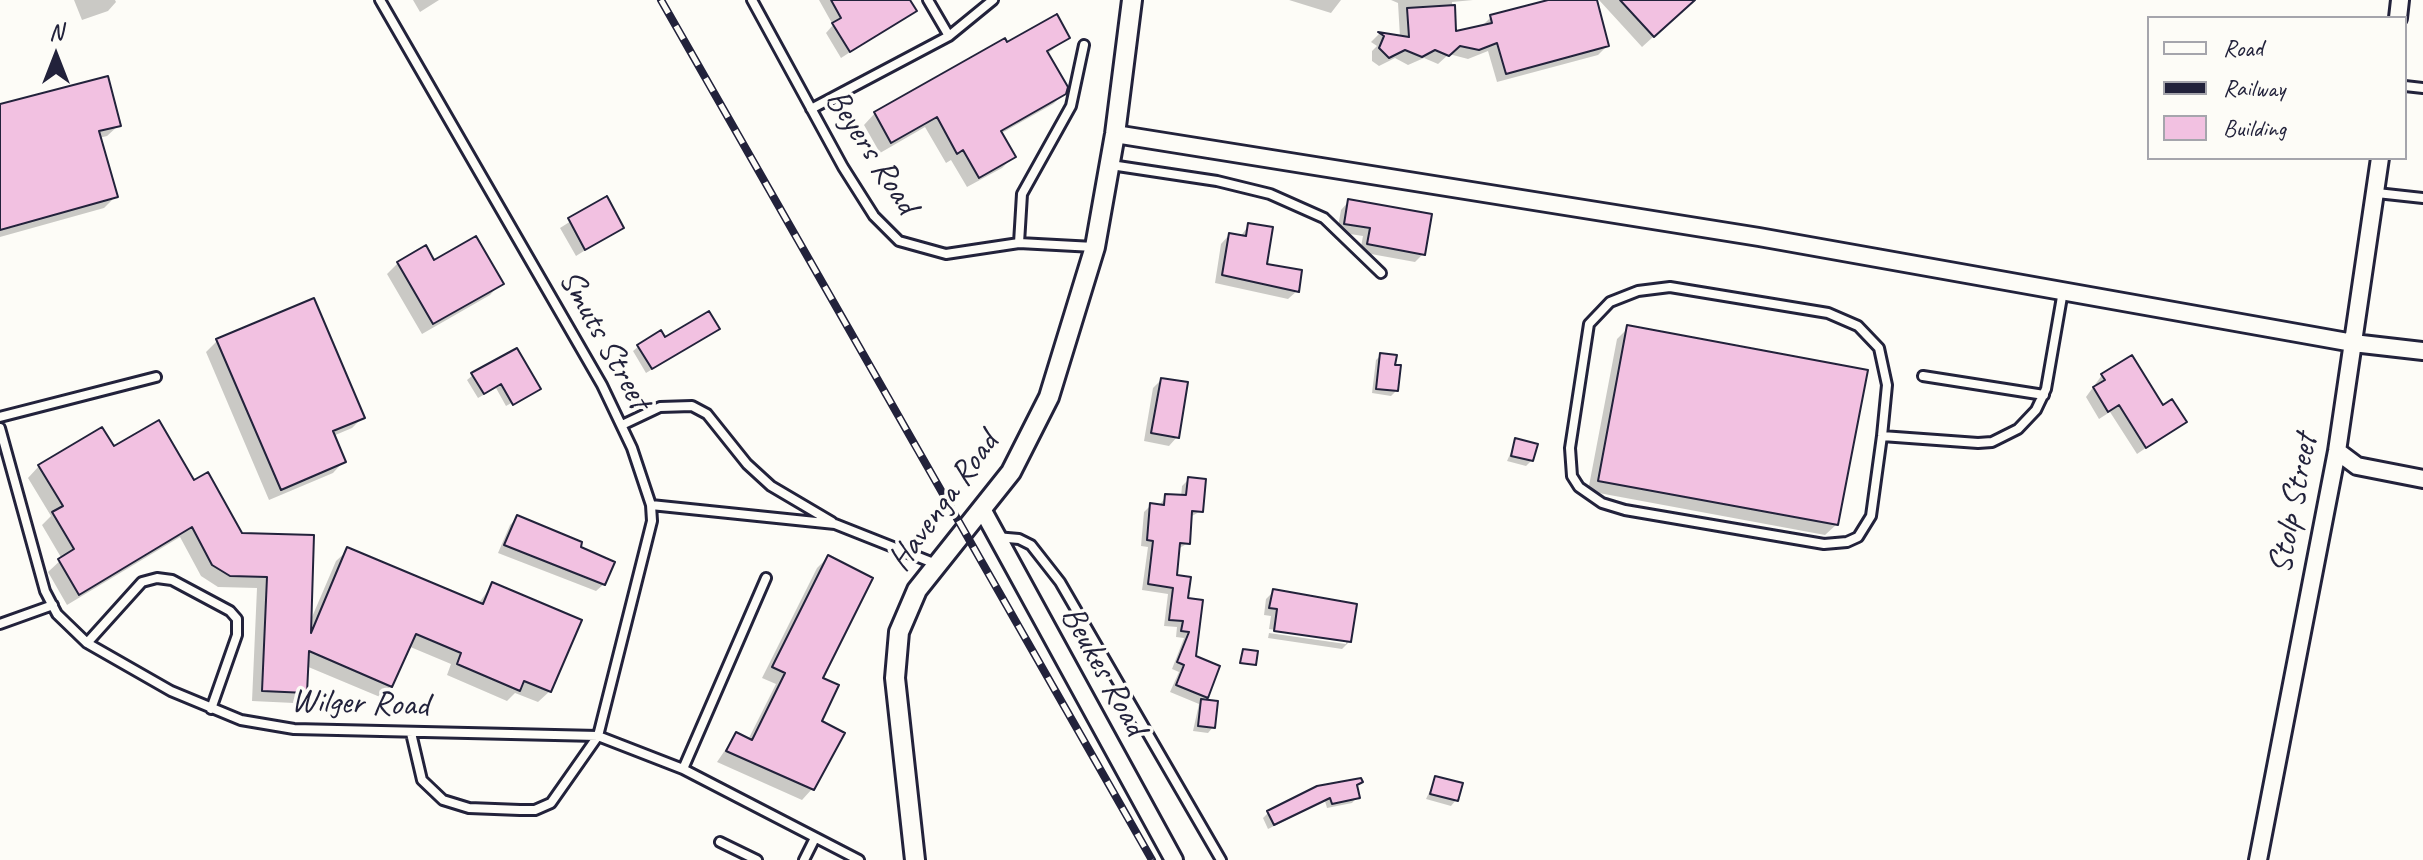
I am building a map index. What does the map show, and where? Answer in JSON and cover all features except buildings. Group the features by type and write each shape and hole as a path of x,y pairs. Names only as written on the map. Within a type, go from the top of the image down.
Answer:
{"street":[{"name":"Havenga Road","path":"915,860 895,652 905,613 936,564 1011,472 1049,397 1095,247 1111,164 1132,0"},
{"path":"1115,134 1759,237 2353,343 2423,351"},
{"name":"Stolp Street","path":"2258,860 2337,451 2380,160"},
{"path":"2337,451 2357,466 2423,479"},
{"name":"Beukes Road","path":"982,509 1174,860"}],"lane":[{"name":"Smuts Street","path":"380,0 622,425 651,505 648,541 598,736"},
{"name":"Beyers Road","path":"752,0 874,216 899,241 946,254 1019,243 1095,247"},
{"path":"928,0 949,36"},
{"path":"811,109 949,36 993,0"},
{"path":"1019,243 1022,194 1071,106 1084,45"},
{"path":"1111,164 1217,181 1270,194 1324,218 1381,273"},
{"path":"2377,193 2423,198"},
{"path":"1670,287 1841,317 1874,341 1884,360 1887,385 1882,436 1871,516 1865,529 1847,542 1824,544 1625,510 1602,503 1579,487 1570,462 1589,324 1610,302 1638,291 1670,287"},
{"path":"1882,436 1958,444 1992,442 2028,421 2044,395 2063,291"},
{"path":"1923,376 2044,395"},
{"path":"0,417 156,377"},
{"path":"622,425 660,407 692,406 707,414 747,464 771,486 835,524 936,564"},
{"name":"Wilger Road","path":"0,428 45,591 57,614 87,643 171,691 211,709 260,725 411,733 598,736 683,769 859,860"},
{"path":"651,505 835,524"},
{"path":"995,537 1019,539 1031,545 1060,582 1221,860"},
{"path":"87,643 142,582 157,578 172,580 230,611 237,619 237,635 211,709"},
{"path":"683,769 766,578"},
{"path":"0,624 53,605"},
{"path":"411,733 422,780 434,793 454,805 469,808 520,810 535,810 551,803 598,736"},
{"path":"804,860 815,838"},
{"path":"720,842 757,860"}],"railway":[{"path":"661,0 1152,860"}]}
